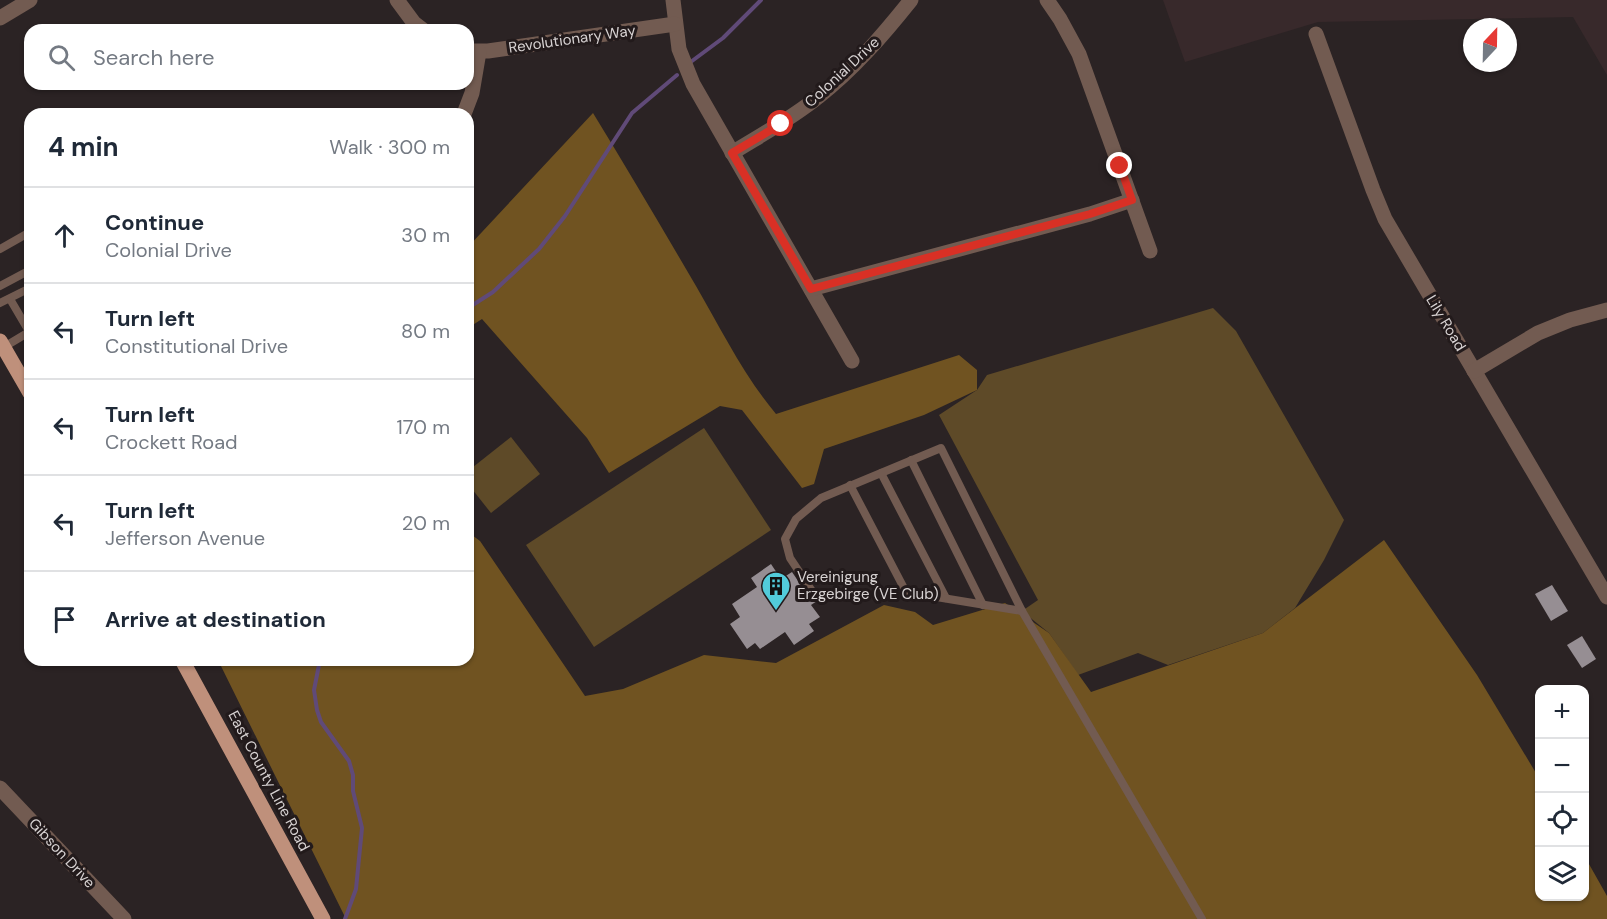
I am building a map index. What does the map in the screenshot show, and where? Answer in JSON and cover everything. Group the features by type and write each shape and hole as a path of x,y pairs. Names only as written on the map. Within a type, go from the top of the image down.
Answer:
{"main road":[{"path":"2,344 24,382"},
{"name":"East County Line Road","path":"185,666 323,919"}],"street":[{"path":"1,16 30,0"},
{"path":"398,0 402,9 417,24"},
{"path":"673,0 679,49 687,71 852,361"},
{"name":"Colonial Drive","path":"732,153 781,124 820,96 861,58 911,0"},
{"path":"1047,0 1079,54 1150,251"},
{"name":"Revolutionary Way","path":"474,51 675,24"},
{"name":"Lily Road","path":"1316,34 1385,219 1607,597"},
{"path":"466,108 472,90"},
{"path":"811,289 1090,214 1132,200"},
{"path":"1474,371 1538,333 1570,320 1607,310"},
{"name":"Gibson Drive","path":"0,788 124,919"}],"lane":[{"path":"0,249 24,235"},
{"path":"0,286 24,273"},
{"path":"0,303 24,291"},
{"path":"9,299 24,323"},
{"path":"2,344 24,335"},
{"path":"814,594 790,558 785,539 796,519 821,498 941,448 1022,611 1202,919"},
{"path":"911,460 983,605"},
{"path":"881,473 946,597"},
{"path":"850,485 906,592 1022,611"}],"shaded area":[{"path":"1163,0 1607,0 1607,75 1573,17 1318,22 1185,62"},
{"path":"593,113 743,368 776,414 959,355 977,370 977,390 924,415 824,449 814,484 802,488 742,410 720,406 609,473 587,438 482,319 474,324 474,241"},
{"path":"1213,308 1236,331 1344,520 1324,560 1295,608 1263,633 1168,665 1138,653 1078,675 1049,633 1022,611 1038,600 939,415 977,390 987,375"},
{"path":"704,428 771,530 594,647 526,545"},
{"path":"511,437 540,474 491,513 474,492 474,466"},
{"path":"474,536 480,541 585,696 623,689 704,655 776,663 884,605 915,612 933,625 1005,603 1049,633 1091,692 1263,633 1384,540 1477,675 1535,771 1535,901 1589,901 1589,864 1607,896 1607,919 346,919 221,666 474,666"}],"building":[{"name":"Vereinigung Erzgebirge (VE Club)","path":"771,564 781,579 792,572 809,597 817,601 811,605 820,617 809,624 814,631 794,645 785,632 760,649 755,643 747,649 730,624 740,617 732,604 757,587 751,578"},
{"path":"1552,585 1568,611 1551,621 1535,594"},
{"path":"1582,636 1596,659 1582,668 1567,645"}],"waterway":[{"path":"692,61 723,38 761,0"},
{"path":"474,304 493,292 539,249 565,216 632,113 677,75"},
{"path":"319,666 314,690 317,710 321,722 349,761 362,828 356,889 345,919"}],"place":[{"name":"Vereinigung Erzgebirge (VE Club)","path":"776,612"}],"route":[{"path":"781,124 732,153 811,289 1090,214 1132,200 1120,166"}]}
